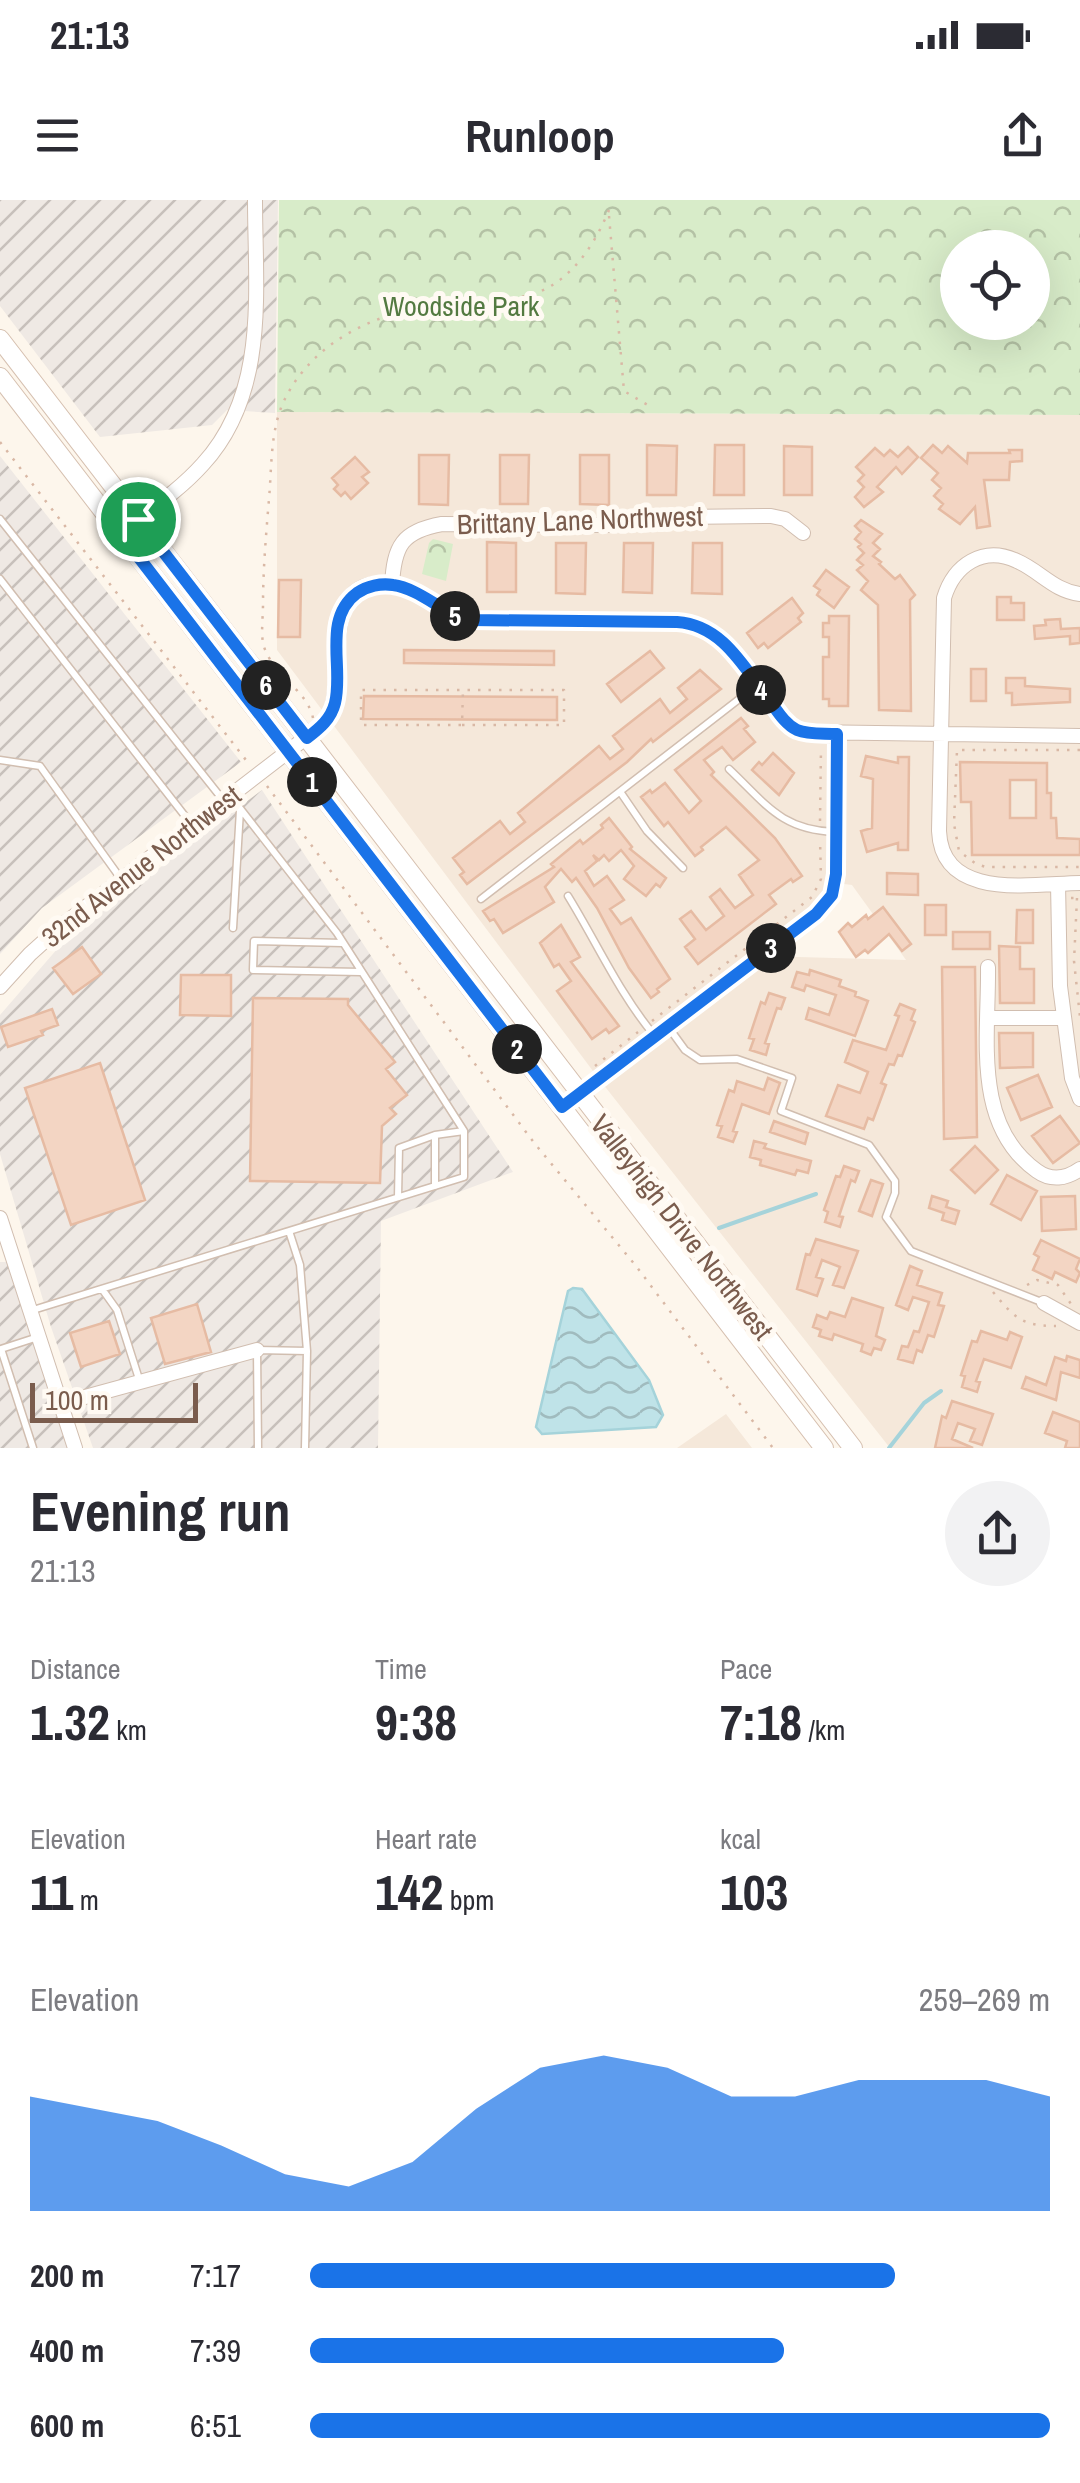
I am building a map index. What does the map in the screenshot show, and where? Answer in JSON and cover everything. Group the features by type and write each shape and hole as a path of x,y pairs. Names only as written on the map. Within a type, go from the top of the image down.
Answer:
{"main road":[{"name":"Valleyhigh Drive Northwest","path":"0,339 853,1448"},
{"name":"Valleyhigh Drive Northwest","path":"0,377 824,1448"}],"street":[{"path":"120,533 194,474 221,442 242,399 255,331 255,200"},
{"name":"Brittany Lane Northwest","path":"392,584 395,552 402,543 416,530 442,524 617,525 682,517 771,516 785,519 803,532"},
{"path":"1080,594 1061,590 1006,557 969,561 957,569 944,598 939,840 951,867 978,882 1080,884"},
{"path":"392,584 470,620 694,623 718,636 781,716 796,729 837,734 1080,736"},
{"name":"32nd Avenue Northwest","path":"0,987 30,954 325,723 334,708 342,610 367,587 392,584"},
{"path":"562,1107 656,1030 824,906 836,883 837,734"},
{"path":"1058,884 1059,969 1072,1017 1072,1078 1080,1099"},
{"path":"988,967 991,1108 1001,1130 1030,1166 1043,1175 1061,1178 1080,1169"},
{"path":"988,1018 1072,1017"},
{"path":"0,1218 6,1254 32,1310 75,1448"},
{"path":"1044,1303 1080,1323"},
{"path":"63,1403 257,1350"}],"lane":[{"path":"0,519 203,775 240,810 343,943 464,1131 464,1177 32,1310"},
{"path":"0,579 192,826"},
{"path":"481,898 757,685"},
{"path":"0,760 40,766 122,880"},
{"path":"729,769 783,820 796,827 836,832"},
{"path":"621,793 659,845 683,868"},
{"path":"233,928 240,810"},
{"path":"568,896 620,990 656,1030 700,1060 737,1060 792,1078 781,1111 869,1145 894,1178 896,1189 886,1217 912,1251 1044,1303"},
{"path":"343,943 254,941 252,970 362,972"},
{"path":"398,1197 399,1148 435,1135 464,1131"},
{"path":"435,1135 435,1186"},
{"path":"290,1231 300,1265 307,1351 305,1448"},
{"path":"102,1289 117,1310 140,1382"},
{"path":"34,1448 0,1349 41,1336"},
{"path":"258,1448 257,1350 307,1351"}],"path":[{"path":"610,200 624,392 651,407"},
{"path":"311,716 308,704 267,655 262,636 264,557 275,432 286,396 309,363 333,342 369,322 401,310 538,293 583,258 598,237 609,210"},
{"path":"0,442 258,774 535,1144 636,1266 773,1448"},
{"path":"462,689 462,725"},
{"path":"462,689 564,690 564,725 361,725 361,690 462,689"},
{"path":"594,1064 656,1030 812,897 820,878 820,748"},
{"path":"1080,750 957,750 954,824 960,851 976,864 1080,868"},
{"path":"1072,1017 1076,909 1080,898"},
{"path":"1025,1294 1028,1282 1044,1280 1058,1285 1072,1307"},
{"path":"988,1288 1016,1319 1036,1326 1061,1326"}],"shaded area":[{"path":"0,200 278,200 275,413 227,410 212,425 100,437 0,306"},
{"path":"277,412 1080,415 1080,1448 890,1448 599,1079 277,650","holes":["836,883 852,885 906,960 762,956 832,895"]},
{"path":"0,456 241,762 42,908 0,954"},
{"path":"262,790 513,1172 381,1221 378,1448 93,1448 51,1327 0,1154 0,1015 65,940"},
{"path":"0,1262 9,1262 70,1448 0,1448"},
{"path":"726,1414 752,1448 677,1448"}],"green space":[{"name":"Woodside Park","path":"279,200 1080,200 1080,415 277,412"},
{"path":"433,539 453,544 446,581 422,574"}],"water":[{"path":"582,1289 649,1380 663,1415 656,1427 542,1434 536,1427 568,1291"}],"building":[{"path":"647,445 677,446 676,495 647,495"},
{"path":"715,445 744,445 744,495 714,495"},
{"path":"933,445 942,453 948,446 967,463 968,453 1022,450 1022,461 1010,462 1009,480 984,480 990,526 977,528 975,507 960,524 939,509 943,504 934,496 941,488 932,480 938,473 921,458"},
{"path":"784,446 812,447 812,495 784,495"},
{"path":"908,447 918,457 902,474 896,467 877,487 883,492 864,507 855,497 864,487 858,481 864,475 856,467 875,448 884,456 890,450 898,457"},
{"path":"419,455 449,455 448,505 419,504"},
{"path":"500,455 529,455 528,504 500,504"},
{"path":"580,455 609,455 609,505 580,504"},
{"path":"355,457 369,472 362,477 368,483 351,499 334,489 338,485 332,478"},
{"path":"861,520 882,534 873,543 880,549 873,556 895,579 900,575 915,595 910,600 911,711 879,710 878,605 861,590 868,581 857,570 863,565 857,560 864,553 855,539 861,532 855,526"},
{"path":"487,542 516,543 516,592 487,592"},
{"path":"556,543 586,543 585,594 556,593"},
{"path":"624,543 653,543 652,593 623,592"},
{"path":"693,543 722,543 722,594 692,593"},
{"path":"826,570 849,587 834,608 817,595 820,590 814,586"},
{"path":"279,580 301,580 300,637 278,637"},
{"path":"997,597 1011,597 1011,603 1024,603 1024,620 997,620"},
{"path":"792,598 803,613 798,618 801,622 768,648 764,643 758,648 747,633"},
{"path":"829,616 849,616 848,706 829,706 829,699 823,699 823,657 829,657 829,637 823,637 823,623 829,623"},
{"path":"1060,619 1061,629 1080,628 1080,643 1070,644 1070,636 1035,639 1034,626"},
{"path":"404,650 554,651 554,665 404,663"},
{"path":"650,651 664,668 621,702 607,684"},
{"path":"971,669 986,669 986,701 971,701"},
{"path":"700,670 721,689 467,884 460,875 464,872 453,858 500,821 510,834 525,822 518,813 599,746 610,759 623,749 613,736 660,699 670,713 687,699 678,688"},
{"path":"1006,678 1025,678 1025,686 1070,689 1070,702 1012,705 1012,693 1006,693"},
{"path":"364,696 557,697 557,720 363,719"},
{"path":"741,718 755,742 733,760 722,747 704,760 714,772 711,775 775,838 802,876 769,895 776,904 698,964 685,947 695,939 680,919 691,911 706,930 724,916 710,897 720,889 735,908 753,895 739,875 759,860 726,827 695,856 668,822 664,826 641,797 665,783 689,813 701,801 675,770"},
{"path":"773,753 794,773 779,795 752,770"},
{"path":"866,756 898,763 898,757 909,757 908,850 898,850 898,843 867,852 861,831 872,828 873,779 861,776"},
{"path":"960,762 1047,763 1047,793 1051,793 1051,818 1056,818 1057,838 1080,839 1080,855 972,855 971,802 961,802","holes":["1010,780 1036,780 1036,818 1010,818"]},
{"path":"609,818 630,849 666,878 646,896 624,879 634,866 621,850 609,861 604,855 599,860 593,855 597,861 585,871 594,886 607,876 624,900 610,909 621,924 631,918 670,979 651,998 629,968 597,908 576,878 572,882 561,869 545,887 554,902 503,933 483,911 554,867 551,864 580,840 583,844"},
{"path":"887,873 918,874 918,895 887,894"},
{"path":"925,905 946,905 946,935 925,935"},
{"path":"883,907 911,944 902,951 889,934 868,953 865,950 856,957 839,932 848,923 852,927"},
{"path":"1017,910 1033,910 1033,943 1016,943"},
{"path":"561,925 580,957 571,962 619,1026 609,1033 606,1029 592,1039 557,991 571,981 559,964 554,967 540,943"},
{"path":"953,932 990,932 990,949 953,949"},
{"path":"999,946 1020,947 1020,969 1034,969 1034,1003 1000,1003"},
{"path":"82,947 101,974 73,994 53,968"},
{"path":"942,967 975,967 977,1137 944,1139"},
{"path":"810,970 841,980 839,986 868,1001 855,1036 806,1019 809,1008 829,1015 836,995 806,985 804,991 792,987 797,972 809,975"},
{"path":"181,975 231,975 231,1016 180,1015"},
{"path":"769,993 785,998 781,1009 777,1008 765,1043 769,1044 766,1055 750,1050 754,1039 749,1038 761,1002 765,1004"},
{"path":"253,998 348,999 348,1005 395,1062 386,1069 407,1095 390,1108 396,1114 382,1126 380,1183 250,1181"},
{"path":"900,1004 915,1010 911,1020 915,1022 902,1056 898,1055 894,1065 889,1064 873,1120 868,1118 864,1129 826,1116 838,1085 860,1093 868,1072 845,1062 853,1040 886,1050"},
{"path":"52,1009 58,1025 41,1031 43,1035 8,1047 1,1027"},
{"path":"999,1033 1033,1033 1033,1067 1000,1068"},
{"path":"100,1063 145,1200 71,1225 25,1088"},
{"path":"1038,1075 1052,1107 1021,1120 1007,1088"},
{"path":"768,1078 780,1083 769,1114 742,1104 733,1142 718,1137 722,1126 717,1125 729,1090 734,1092 737,1081 764,1090"},
{"path":"1060,1116 1080,1143 1053,1163 1032,1136"},
{"path":"774,1121 808,1133 805,1144 770,1132"},
{"path":"754,1141 766,1144 764,1148 811,1161 808,1173 797,1170 795,1175 760,1165 761,1160 750,1157"},
{"path":"975,1146 998,1170 975,1193 951,1170"},
{"path":"844,1166 859,1171 855,1182 851,1180 839,1216 843,1217 840,1227 825,1222 828,1212 824,1210 836,1176 840,1177"},
{"path":"1007,1175 1037,1191 1021,1220 991,1204"},
{"path":"871,1180 883,1184 872,1216 859,1211"},
{"path":"932,1196 948,1201 946,1207 959,1211 955,1224 942,1220 944,1213 929,1208"},
{"path":"1075,1196 1076,1229 1042,1231 1041,1197"},
{"path":"816,1239 858,1251 844,1288 833,1285 840,1267 822,1260 816,1277 823,1279 817,1296 797,1289 806,1254 810,1255"},
{"path":"1041,1240 1080,1259 1076,1282 1055,1272 1052,1279 1033,1270 1039,1257 1034,1254"},
{"path":"910,1266 922,1271 917,1285 942,1293 938,1305 944,1306 934,1337 928,1335 913,1363 898,1359 902,1346 908,1347 914,1331 919,1332 929,1302 913,1297 908,1310 896,1305"},
{"path":"852,1298 883,1308 876,1336 885,1340 881,1350 874,1348 871,1355 861,1351 863,1344 834,1334 832,1340 819,1336 821,1330 813,1327 817,1315 827,1319 830,1312 845,1317"},
{"path":"197,1304 211,1352 165,1364 151,1318"},
{"path":"109,1321 120,1354 81,1367 70,1333"},
{"path":"981,1331 1007,1340 1010,1332 1022,1337 1011,1368 984,1359 976,1381 980,1382 977,1392 962,1387 965,1376 961,1375 972,1341 977,1342"},
{"path":"1067,1356 1080,1360 1080,1378 1061,1372 1056,1400 1022,1388 1026,1377 1046,1385 1055,1357 1066,1361"},
{"path":"952,1401 993,1414 982,1445 970,1441 975,1429 958,1423 952,1439 973,1448 935,1448 942,1416 946,1418"},
{"path":"1053,1412 1080,1422 1080,1448 1065,1448 1067,1441 1045,1433"}],"waterway":[{"path":"719,1228 816,1194"},
{"path":"889,1448 924,1403 941,1391"}],"route":[{"path":"138,519 307,738 325,723 334,708 342,610 367,587 400,586 450,614 470,620 677,622 694,623 710,630 724,642 788,724 805,732 837,734 836,883 832,895 816,914 562,1107 120,533 138,519"}]}
